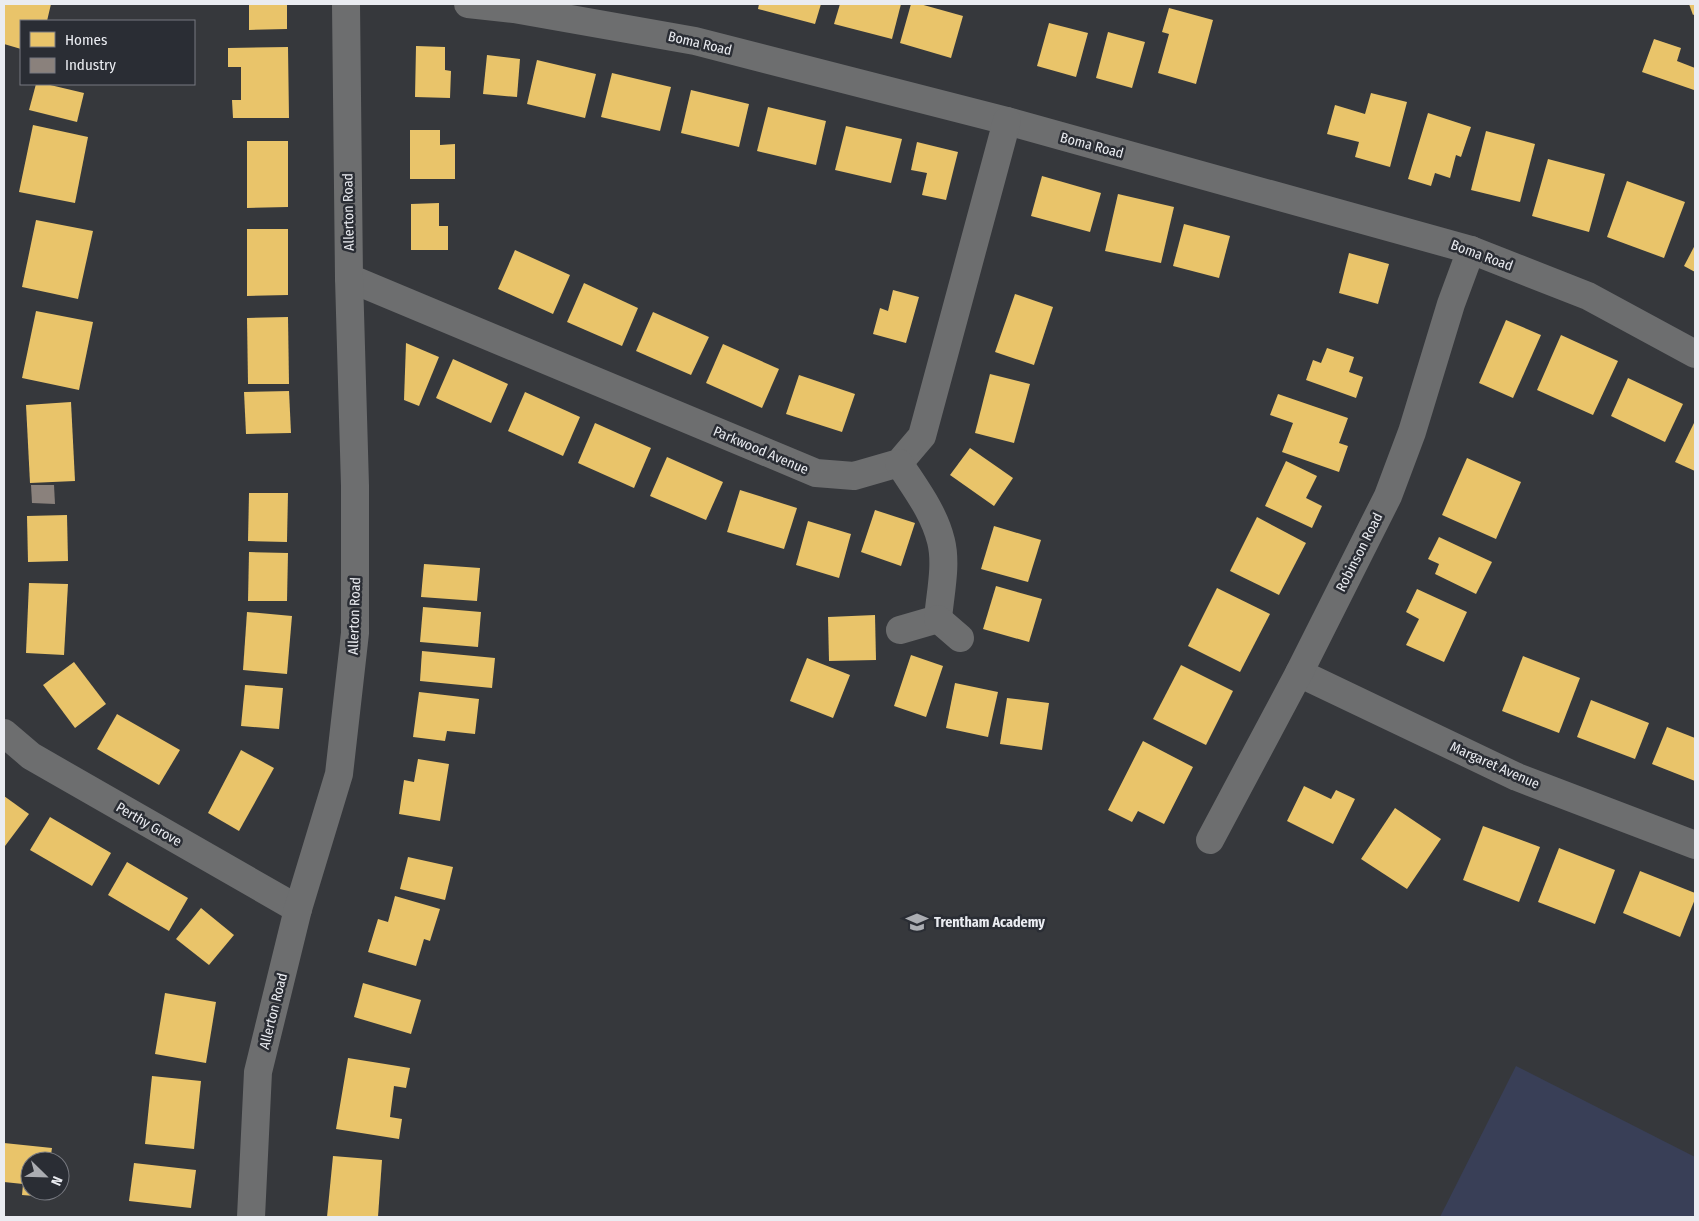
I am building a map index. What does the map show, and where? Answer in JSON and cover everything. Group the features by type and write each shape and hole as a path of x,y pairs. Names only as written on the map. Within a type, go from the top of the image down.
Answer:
{"street":[{"name":"Allerton Road","path":"251,1217 258,1072 298,909 339,774 355,633 355,486 349,278 346,4"},
{"name":"Boma Road","path":"468,4 514,9 695,41 1007,121 1472,250 1588,296 1695,354"},
{"path":"938,618 943,566 941,542 931,513 899,463 922,436 1007,121"},
{"name":"Robinson Road","path":"1210,840 1299,672 1388,496 1412,432 1450,304 1472,250"},
{"name":"Parkwood Avenue","path":"349,278 816,473 854,476 899,463"},
{"path":"900,630 938,618"},
{"path":"938,618 960,638"},
{"name":"Margaret Avenue","path":"1299,672 1517,777 1695,844"},
{"name":"Perthy Grove","path":"4,733 30,756 298,909"}],"shaded area":[{"path":"1516,1066 1695,1157 1695,1217 1440,1217"}],"building: Homes":[{"path":"5,4 51,4 47,20 20,20 20,49 4,44"},
{"path":"249,4 287,4 287,29 249,30"},
{"path":"759,4 821,4 815,24 758,9"},
{"path":"840,4 901,4 892,39 834,24"},
{"path":"911,4 920,4 963,16 951,58 900,43"},
{"path":"1689,4 1695,4 1695,14 1693,15"},
{"path":"1169,8 1213,20 1196,84 1158,73 1169,34 1162,32"},
{"path":"1049,23 1088,33 1076,77 1037,66"},
{"path":"1108,32 1145,42 1132,88 1096,78"},
{"path":"1654,39 1681,48 1677,61 1695,68 1694,90 1642,72"},
{"path":"416,46 445,47 445,70 451,71 450,98 415,97"},
{"path":"288,47 289,118 233,118 232,100 241,100 241,67 228,67 228,48"},
{"path":"487,55 520,59 517,97 483,94"},
{"path":"537,60 596,74 585,118 527,104"},
{"path":"612,73 671,87 660,131 601,117"},
{"path":"36,85 50,85 84,93 77,122 29,110"},
{"path":"691,90 749,104 739,147 681,133"},
{"path":"1371,93 1407,102 1390,167 1355,157 1359,142 1327,134 1335,105 1365,114"},
{"path":"768,107 826,121 816,165 757,151"},
{"path":"1428,113 1471,127 1461,157 1456,155 1450,178 1435,173 1431,186 1408,179"},
{"path":"33,125 88,137 75,203 19,192"},
{"path":"846,126 902,139 891,183 835,170"},
{"path":"410,130 440,130 440,145 455,144 455,179 410,179"},
{"path":"1486,131 1535,144 1520,202 1471,190"},
{"path":"247,141 288,141 288,207 247,208"},
{"path":"917,142 958,152 946,200 922,195 927,173 911,170"},
{"path":"1548,159 1605,174 1589,232 1532,216"},
{"path":"1042,176 1101,193 1090,232 1031,216"},
{"path":"1627,181 1685,202 1664,258 1607,237"},
{"path":"1118,194 1174,207 1161,263 1105,251"},
{"path":"439,203 439,226 448,226 448,250 411,250 411,204"},
{"path":"36,220 93,231 78,299 22,287"},
{"path":"1184,224 1230,236 1219,278 1173,266"},
{"path":"247,229 288,229 288,295 247,296"},
{"path":"1695,245 1695,272 1684,266"},
{"path":"515,250 570,275 553,314 498,289"},
{"path":"1349,253 1389,264 1378,304 1339,293"},
{"path":"584,283 638,308 622,346 567,322"},
{"path":"893,290 919,297 906,343 873,334 880,308 888,311"},
{"path":"1015,294 1053,307 1034,365 995,352"},
{"path":"36,311 93,322 79,390 22,378"},
{"path":"653,312 709,337 691,375 636,351"},
{"path":"288,317 289,384 248,384 247,318"},
{"path":"1506,320 1541,335 1513,398 1479,383"},
{"path":"1561,335 1618,361 1593,415 1537,390"},
{"path":"406,343 439,357 419,406 404,400"},
{"path":"723,344 779,369 762,408 706,383"},
{"path":"1327,348 1354,357 1349,372 1363,377 1356,398 1306,380 1313,360 1321,363"},
{"path":"453,359 508,384 491,423 436,398"},
{"path":"990,374 1030,384 1014,443 975,433"},
{"path":"799,375 855,394 842,432 786,414"},
{"path":"1628,378 1683,404 1665,442 1611,416"},
{"path":"289,391 291,433 246,434 244,392"},
{"path":"525,392 580,417 563,456 508,431"},
{"path":"1278,394 1348,418 1339,443 1348,446 1339,472 1282,452 1293,423 1270,415"},
{"path":"71,402 75,481 30,483 26,405"},
{"path":"595,423 651,448 634,488 578,463"},
{"path":"1695,423 1695,471 1675,462"},
{"path":"970,448 1013,478 994,506 950,475"},
{"path":"667,457 723,482 706,520 650,496"},
{"path":"1467,458 1521,482 1496,539 1442,515"},
{"path":"1286,461 1317,476 1306,498 1322,506 1312,528 1265,506"},
{"path":"740,490 797,508 784,549 727,532"},
{"path":"249,493 288,493 287,542 248,541"},
{"path":"875,510 915,523 901,566 861,552"},
{"path":"67,515 68,561 28,562 27,516"},
{"path":"1257,517 1306,543 1279,595 1230,571"},
{"path":"808,521 851,534 839,578 796,565"},
{"path":"994,526 1041,540 1028,582 981,569"},
{"path":"1439,537 1492,562 1476,594 1435,574 1439,564 1428,559"},
{"path":"249,552 288,553 287,601 248,601"},
{"path":"424,564 480,568 477,601 421,597"},
{"path":"29,583 68,584 64,655 26,653"},
{"path":"996,586 1042,599 1029,642 983,629"},
{"path":"1217,588 1270,614 1240,672 1188,646"},
{"path":"1417,589 1467,612 1444,662 1406,645 1419,619 1406,612"},
{"path":"423,607 481,612 478,647 420,642"},
{"path":"247,612 292,616 287,674 243,670"},
{"path":"875,615 876,660 829,661 828,617"},
{"path":"422,651 495,658 492,688 420,681"},
{"path":"911,655 943,666 926,717 894,706"},
{"path":"1523,656 1580,678 1559,733 1502,711"},
{"path":"807,658 850,675 833,718 790,701"},
{"path":"74,662 106,704 75,728 43,685"},
{"path":"1181,665 1233,691 1206,745 1153,719"},
{"path":"955,683 998,692 988,737 946,728"},
{"path":"245,685 283,688 279,729 241,726"},
{"path":"419,692 479,699 475,734 447,731 445,741 413,737"},
{"path":"1007,698 1049,703 1042,750 1000,744"},
{"path":"1591,700 1649,723 1635,759 1577,737"},
{"path":"117,714 180,750 159,785 97,749"},
{"path":"1667,727 1695,738 1695,781 1652,764"},
{"path":"1143,741 1193,767 1164,824 1138,811 1132,822 1108,810"},
{"path":"241,750 274,768 239,831 208,813"},
{"path":"418,759 449,764 440,821 399,814 404,780 414,782"},
{"path":"1304,786 1331,799 1336,790 1355,799 1333,844 1287,821"},
{"path":"4,796 29,814 5,846 4,844"},
{"path":"1395,808 1441,839 1407,889 1361,859"},
{"path":"50,817 111,853 92,886 30,850"},
{"path":"1483,826 1540,847 1519,902 1463,880"},
{"path":"1559,848 1615,870 1595,924 1538,902"},
{"path":"408,857 453,867 445,900 400,889"},
{"path":"127,862 188,898 169,931 108,895"},
{"path":"1640,871 1695,893 1695,899 1680,937 1623,913"},
{"path":"395,896 440,909 430,941 424,939 416,966 368,952 378,919 388,922"},
{"path":"201,908 234,935 209,965 176,939"},
{"path":"363,983 421,1000 411,1034 354,1017"},
{"path":"165,993 216,1002 206,1063 155,1054"},
{"path":"348,1058 410,1068 406,1088 394,1086 390,1117 402,1119 399,1139 336,1129"},
{"path":"152,1076 201,1081 194,1149 145,1144"},
{"path":"4,1143 52,1148 52,1151 20,1151 20,1184 4,1182"},
{"path":"333,1156 382,1160 378,1217 327,1217"},
{"path":"134,1163 196,1170 191,1208 129,1201"}],"building: Industry":[{"path":"31,485 54,485 55,504 32,503"}],"place":[{"name":"Trentham Academy","path":"917,922"}]}
